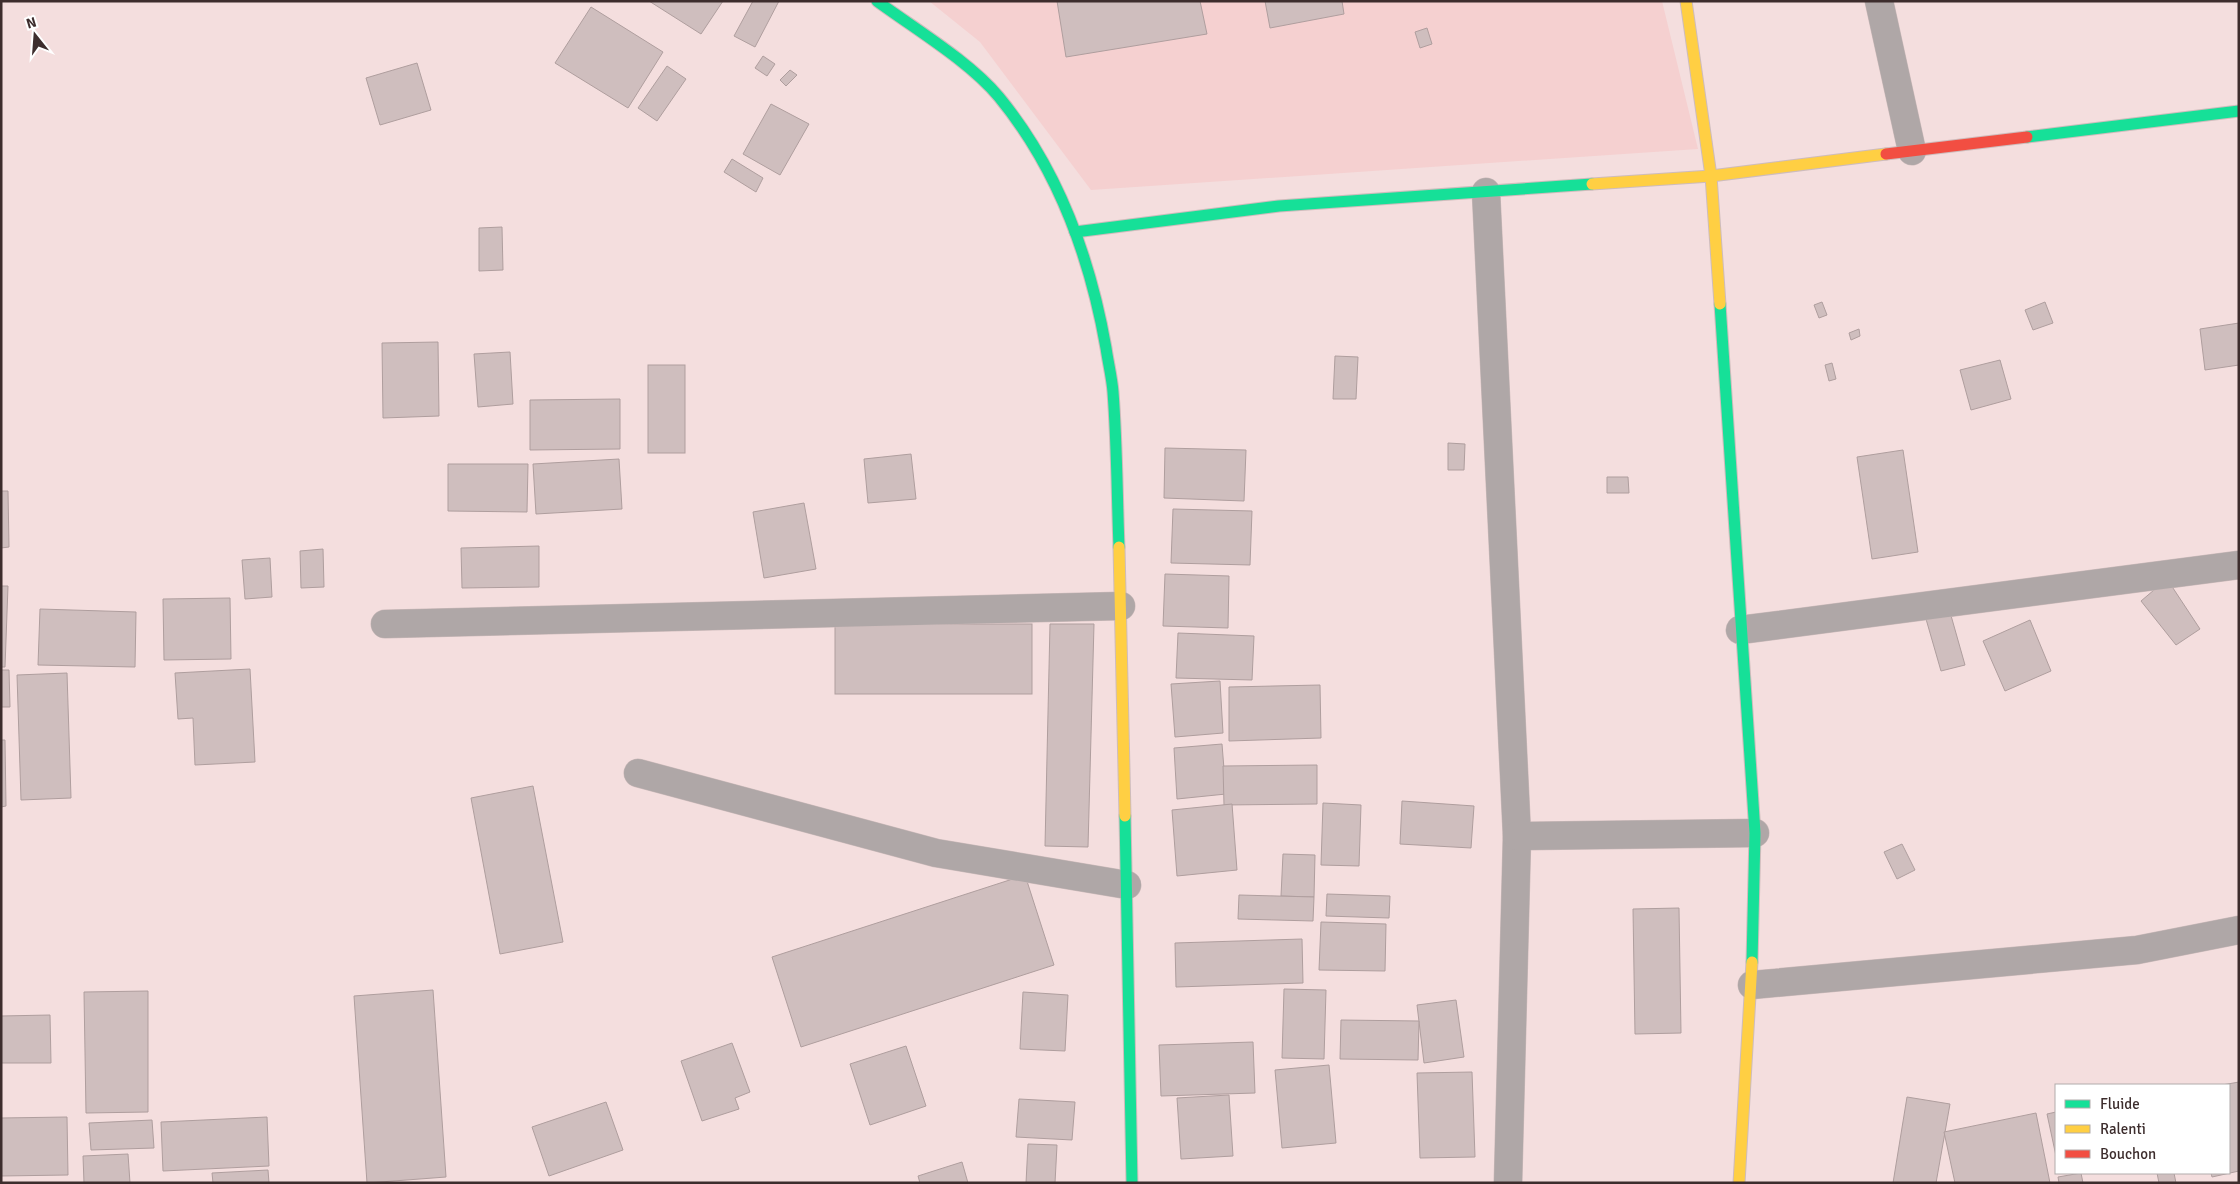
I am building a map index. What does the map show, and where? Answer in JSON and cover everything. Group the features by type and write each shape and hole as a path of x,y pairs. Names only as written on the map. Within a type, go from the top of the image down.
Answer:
{"street":[{"path":"877,1 965,65 998,96 1035,149 1066,206 1086,262 1098,310 1113,391 1121,606 1132,1183"},
{"path":"1686,1 1711,176 1755,833 1752,985 1738,1183"},
{"path":"1879,1 1912,151"},
{"path":"1075,232 1279,206 1711,176 2239,111"},
{"path":"1486,192 1517,836 1508,1183"},
{"path":"1740,630 2239,565"},
{"path":"385,624 1121,606"},
{"path":"638,773 936,853 1127,886"},
{"path":"1517,836 1755,833"},
{"path":"1752,985 2137,950 2239,930"}],"shaded area":[{"path":"929,1 1662,1 1698,149 1091,190 980,42"}],"building":[{"path":"649,1 723,1 701,34"},
{"path":"753,1 779,1 755,47 734,36"},
{"path":"1057,1 1200,1 1207,34 1066,57"},
{"path":"1265,1 1342,1 1344,14 1270,28"},
{"path":"591,7 663,52 628,108 555,63"},
{"path":"1427,28 1432,44 1420,48 1415,32"},
{"path":"763,56 775,64 767,76 755,68"},
{"path":"417,63 431,110 380,125 366,78"},
{"path":"667,66 686,79 657,121 638,108"},
{"path":"790,70 797,75 786,86 780,80"},
{"path":"771,104 809,124 780,175 743,154"},
{"path":"732,159 763,178 756,192 724,172"},
{"path":"502,227 503,270 479,271 479,228"},
{"path":"1822,302 1827,315 1819,318 1814,305"},
{"path":"2045,302 2053,323 2033,330 2025,310"},
{"path":"2239,323 2239,365 2205,370 2200,329"},
{"path":"1859,329 1860,336 1851,340 1849,333"},
{"path":"438,342 439,416 383,418 382,343"},
{"path":"510,352 513,404 478,407 474,354"},
{"path":"1335,356 1358,357 1356,399 1333,399"},
{"path":"2000,360 2011,399 1971,410 1960,370"},
{"path":"1832,363 1836,379 1829,381 1825,365"},
{"path":"648,365 685,365 685,453 648,453"},
{"path":"620,399 620,449 530,450 530,400"},
{"path":"1448,443 1465,444 1464,470 1448,470"},
{"path":"1165,448 1246,450 1244,501 1164,498"},
{"path":"1903,450 1918,552 1872,559 1857,457"},
{"path":"911,454 916,499 868,503 864,459"},
{"path":"619,459 622,509 536,514 533,464"},
{"path":"448,464 528,464 527,512 448,511"},
{"path":"1607,477 1628,477 1629,493 1607,493"},
{"path":"1,491 8,491 9,547 1,548"},
{"path":"804,503 816,569 764,578 753,512"},
{"path":"1173,509 1252,511 1250,565 1171,563"},
{"path":"539,546 539,587 462,588 461,548"},
{"path":"323,549 324,587 301,588 300,551"},
{"path":"270,558 272,597 245,599 242,560"},
{"path":"1165,574 1229,576 1228,628 1163,626"},
{"path":"2167,579 2200,629 2176,645 2141,601"},
{"path":"1,586 8,586 5,667 1,667"},
{"path":"230,598 231,659 164,660 163,599"},
{"path":"40,609 136,612 135,667 38,665"},
{"path":"1950,612 1965,665 1941,671 1926,619"},
{"path":"2030,620 2051,671 2005,691 1983,641"},
{"path":"835,624 1032,624 1032,694 835,694"},
{"path":"1050,624 1094,624 1088,847 1045,846"},
{"path":"1178,633 1254,636 1252,680 1176,678"},
{"path":"250,669 255,762 195,765 193,718 178,719 175,673"},
{"path":"1,670 9,670 10,707 1,707"},
{"path":"67,673 71,798 21,800 17,675"},
{"path":"1220,681 1223,733 1175,737 1171,684"},
{"path":"1320,685 1321,738 1229,741 1229,687"},
{"path":"1,740 5,740 6,806 1,807"},
{"path":"1222,744 1226,794 1177,799 1174,748"},
{"path":"1317,765 1317,804 1224,805 1223,766"},
{"path":"533,786 563,942 500,954 471,798"},
{"path":"1402,801 1474,806 1471,848 1400,844"},
{"path":"1323,803 1361,805 1359,866 1321,865"},
{"path":"1232,804 1237,870 1177,876 1172,810"},
{"path":"1902,844 1915,870 1897,879 1884,852"},
{"path":"1283,854 1315,855 1314,897 1281,896"},
{"path":"1025,875 1054,965 801,1047 772,957"},
{"path":"1327,894 1390,896 1389,918 1326,916"},
{"path":"1239,895 1314,897 1313,921 1238,919"},
{"path":"1679,908 1681,1033 1635,1034 1633,909"},
{"path":"1321,922 1386,924 1385,971 1319,970"},
{"path":"1302,939 1303,983 1176,987 1175,943"},
{"path":"1284,989 1326,990 1324,1059 1282,1058"},
{"path":"433,990 446,1177 367,1183 354,996"},
{"path":"148,991 148,1112 86,1113 84,992"},
{"path":"1023,992 1068,995 1065,1051 1020,1049"},
{"path":"1456,1000 1464,1057 1424,1063 1417,1005"},
{"path":"50,1015 51,1063 1,1063 1,1016"},
{"path":"1341,1020 1419,1021 1418,1060 1340,1059"},
{"path":"1253,1042 1255,1093 1161,1096 1159,1045"},
{"path":"732,1043 750,1092 735,1098 739,1109 702,1121 681,1061"},
{"path":"906,1046 926,1106 870,1125 850,1064"},
{"path":"1329,1065 1336,1143 1282,1148 1275,1070"},
{"path":"1472,1072 1475,1157 1420,1158 1417,1073"},
{"path":"2239,1082 2239,1171 2230,1173 2230,1084 2228,1084"},
{"path":"1229,1095 1233,1156 1181,1159 1177,1098"},
{"path":"1907,1097 1950,1104 1936,1183 1893,1183"},
{"path":"1019,1099 1075,1102 1072,1140 1016,1137"},
{"path":"606,1102 623,1150 549,1176 532,1127"},
{"path":"2055,1112 2055,1151 2047,1114"},
{"path":"2036,1113 2050,1183 1955,1183 1944,1132"},
{"path":"67,1117 68,1175 1,1176 1,1118"},
{"path":"267,1117 269,1166 163,1171 161,1122"},
{"path":"152,1120 154,1148 91,1150 89,1123"},
{"path":"1028,1144 1057,1145 1055,1183 1026,1183"},
{"path":"128,1154 130,1183 84,1183 83,1156"},
{"path":"962,1162 968,1183 920,1183 918,1176"},
{"path":"268,1170 269,1183 213,1183 212,1173"},
{"path":"2081,1174 2083,1183 2059,1183 2058,1177"},
{"path":"2157,1174 2174,1174 2176,1183 2159,1183"},
{"path":"2211,1174 2226,1174 2212,1177"}],"traffic: fast":[{"path":"877,1 957,58 999,97 1020,125 1038,154 1055,184 1069,215 1091,281 1112,381 1119,547"},
{"path":"2027,137 2239,111"},
{"path":"1075,232 1279,206 1592,184"},
{"path":"1720,304 1755,833 1752,962"},
{"path":"1125,816 1132,1183"}],"traffic: slow":[{"path":"1686,1 1711,176 1720,304"},
{"path":"1592,184 1711,176 1886,154"},
{"path":"1119,547 1125,816"},
{"path":"1739,1183 1752,962"}],"traffic: jam":[{"path":"1886,154 2027,137"}]}
